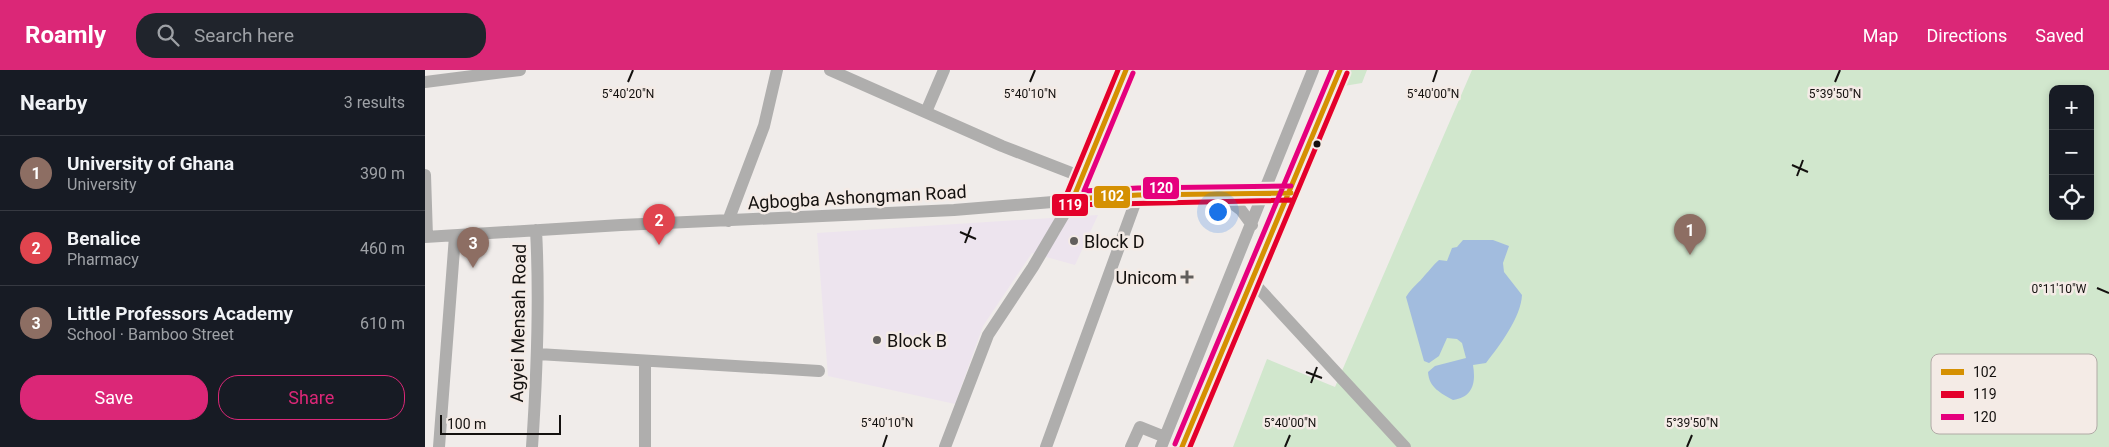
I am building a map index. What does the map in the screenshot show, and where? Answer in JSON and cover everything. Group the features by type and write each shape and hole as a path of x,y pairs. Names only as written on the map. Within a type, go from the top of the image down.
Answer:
{"main road":[{"path":"1182,447 1291,193 1340,70"}],"street":[{"path":"425,82 480,73 520,70"},
{"path":"728,221 764,126 777,70"},
{"path":"830,70 1002,146 1082,178"},
{"path":"926,112 944,70"},
{"path":"945,447 988,335 1033,267 1073,199 1126,70"},
{"path":"1131,447 1140,427 1163,442 1313,70"},
{"path":"425,175 426,237"},
{"name":"Agbogba Ashongman Road","path":"426,237 953,210 1137,195 1291,193"},
{"path":"1220,194 1241,210 1252,225"},
{"path":"1046,447 1137,195"},
{"name":"Agyei Mensah Road","path":"532,447 539,354 536,230"},
{"path":"439,447 455,236"},
{"path":"1252,281 1405,447"},
{"path":"539,354 819,372"},
{"path":"645,360 645,447"}],"shaded area":[{"path":"1098,215 1075,265 1032,253 983,326 955,404 828,376 817,233"}],"green space":[{"path":"1347,70 1367,70 1362,83 1344,86 1342,83"},
{"path":"1472,70 2109,70 2109,447 1233,447 1267,359 1335,387"}],"water":[{"path":"1463,240 1493,240 1509,246 1503,263 1504,272 1522,295 1514,321 1497,348 1486,363 1473,365 1474,378 1472,388 1465,396 1453,400 1433,386 1428,372 1435,366 1466,358 1462,343 1457,339 1447,338 1439,356 1429,363 1424,361 1406,297 1439,260 1447,261 1452,248 1457,247"}],"transit line":[{"name":"119","path":"1118,70 1066,196 1069,205 1291,200"},
{"name":"102","path":"1126,70 1073,199 1138,195 1291,193"},
{"name":"120","path":"1175,444 1332,70"},
{"name":"102","path":"1182,447 1340,70"},
{"name":"120","path":"1133,73 1084,191 1138,188 1291,186"},
{"name":"119","path":"1190,447 1347,73"}],"place":[{"name":"Block D","path":"1074,241"},
{"name":"Benalice","path":"659,245"},
{"name":"University of Ghana","path":"1690,255"},
{"name":"Little Professors Academy","path":"473,268"},
{"name":"Unicom","path":"1187,277"},
{"name":"Block B","path":"877,340"}]}
